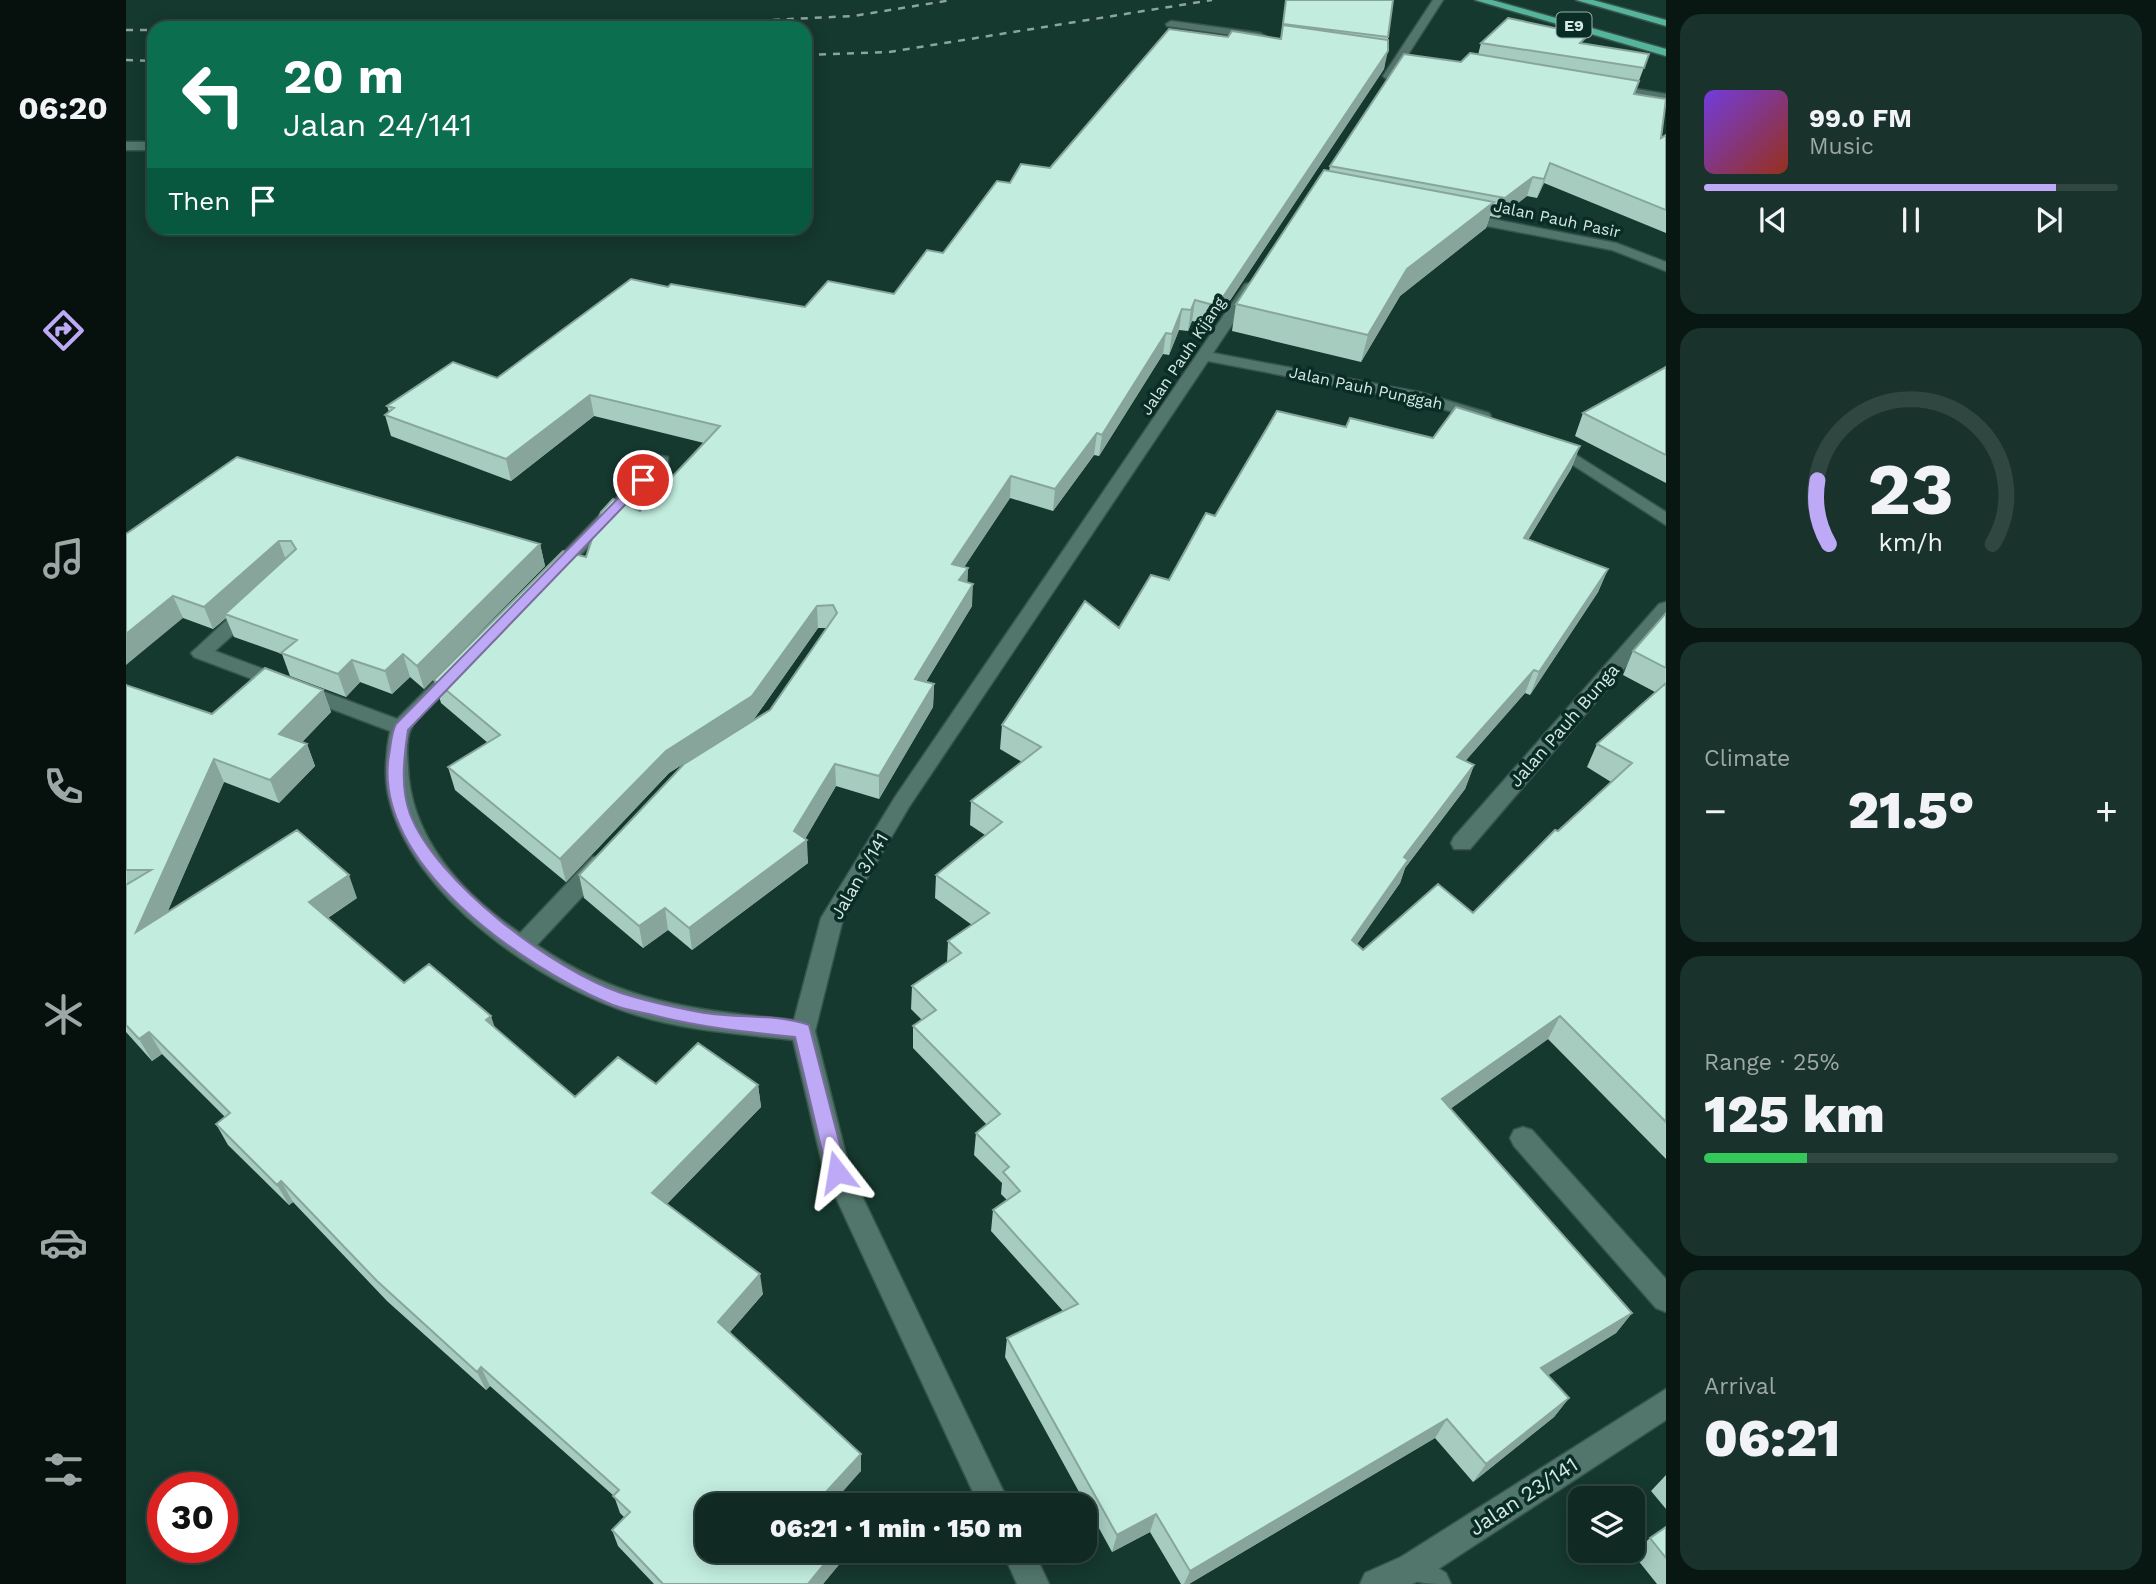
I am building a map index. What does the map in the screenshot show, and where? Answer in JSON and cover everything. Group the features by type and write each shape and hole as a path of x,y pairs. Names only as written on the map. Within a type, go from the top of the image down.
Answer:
{"highway":[{"name":"E9","path":"1480,0 1666,53"},
{"name":"E9","path":"1581,0 1666,23"}],"street":[{"path":"1381,89 1438,0"},
{"path":"1171,24 1267,37"},
{"path":"1587,85 1666,98"},
{"path":"126,146 147,146"},
{"name":"Jalan Pauh Pasir","path":"1452,216 1616,247 1666,267"},
{"name":"Jalan Pauh Kijang","path":"1047,588 1256,278"},
{"name":"Jalan Pauh Punggah","path":"1205,356 1419,397 1494,420"},
{"path":"1531,431 1666,520"},
{"path":"536,590 662,461"},
{"name":"Jalan 3/141","path":"989,1493 837,1172 803,1031 832,918 902,802 1047,588"},
{"path":"262,598 201,653 401,728"},
{"name":"Jalan Pauh Bunga","path":"1462,843 1666,608"},
{"path":"469,659 401,728 395,769 401,813 435,866 472,907 542,961 615,998 701,1020 803,1031"},
{"path":"522,946 613,848"},
{"path":"1523,1138 1666,1299"},
{"name":"Jalan 23/141","path":"1376,1584 1423,1576 1666,1403"},
{"path":"1023,1563 1032,1584"}],"building":[{"path":"1286,0 1393,0 1388,37 1283,24"},
{"path":"1508,18 1588,35 1580,43 1649,54 1644,68 1481,43"},
{"path":"1283,25 1388,40 1388,51 1217,306 1195,300 1191,310 1182,309 1172,334 1166,333 1102,435 1097,433 1055,489 1011,476 952,564 968,568 959,580 973,584 915,679 934,684 879,776 835,764 794,831 807,840 689,928 665,908 639,926 579,875 684,764 770,710 837,613 833,605 817,606 752,696 666,751 560,859 448,767 500,735 434,680 563,551 586,557 601,512 613,499 640,511 720,426 590,395 506,459 385,415 394,408 387,406 453,362 497,378 631,279 805,307 828,281 894,294 927,250 943,253 997,181 1010,183 1021,164 1050,168 1169,29 1228,37 1232,31 1281,39"},
{"path":"1470,53 1639,81 1634,94 1666,99 1661,138 1666,135 1666,210 1550,163 1544,179 1533,177 1505,198 1330,166 1404,54 1461,62"},
{"path":"1324,170 1494,202 1407,269 1368,335 1236,304"},
{"path":"1666,367 1666,455 1583,413"},
{"path":"1456,407 1580,446 1524,538 1608,569 1539,672 1534,670 1457,757 1474,765 1404,857 1408,860 1352,940 1363,950 1438,884 1473,913 1555,830 1558,831 1632,763 1597,744 1666,683 1666,1122 1560,1016 1442,1099 1632,1313 1541,1368 1569,1398 1486,1464 1447,1419 1190,1571 1156,1514 1117,1535 1097,1499 1097,1493 1094,1493 1007,1338 1078,1304 993,1210 1020,1191 1003,1172 1009,1167 976,1133 1000,1114 913,1026 936,1010 912,986 961,953 948,941 989,913 936,875 1002,822 971,801 1041,747 1002,725 1085,601 1119,628 1151,575 1169,580 1206,513 1215,516 1277,411 1346,427 1350,418 1433,438"},
{"path":"237,457 540,544 417,666 403,654 385,671 352,660 338,674 281,653 297,640 225,614 296,549 291,541 279,541 204,607 173,596 126,634 126,534"},
{"path":"1666,613 1666,668 1633,651"},
{"path":"265,668 323,690 279,734 307,744 270,780 214,759 136,932 297,830 349,875 309,902 404,983 429,964 491,1016 486,1020 575,1097 618,1057 656,1084 698,1043 758,1085 652,1193 760,1274 718,1322 861,1454 827,1493 695,1493 695,1563 825,1563 808,1584 663,1584 612,1530 630,1512 613,1496 619,1490 481,1367 477,1372 377,1281 281,1181 277,1185 216,1124 230,1113 149,1032 139,1039 126,1025 126,885 151,870 126,870 126,685 212,714"},
{"path":"1666,1527 1666,1558 1650,1538"}],"railway":[{"path":"750,21 853,16 952,0"},
{"path":"812,55 889,52 1212,0"},
{"path":"126,30 147,30"},
{"path":"126,60 147,61"}],"route":[{"path":"643,480 401,728 395,769 401,813 425,856 472,907 542,961 615,998 701,1020 803,1031 837,1172"}]}
